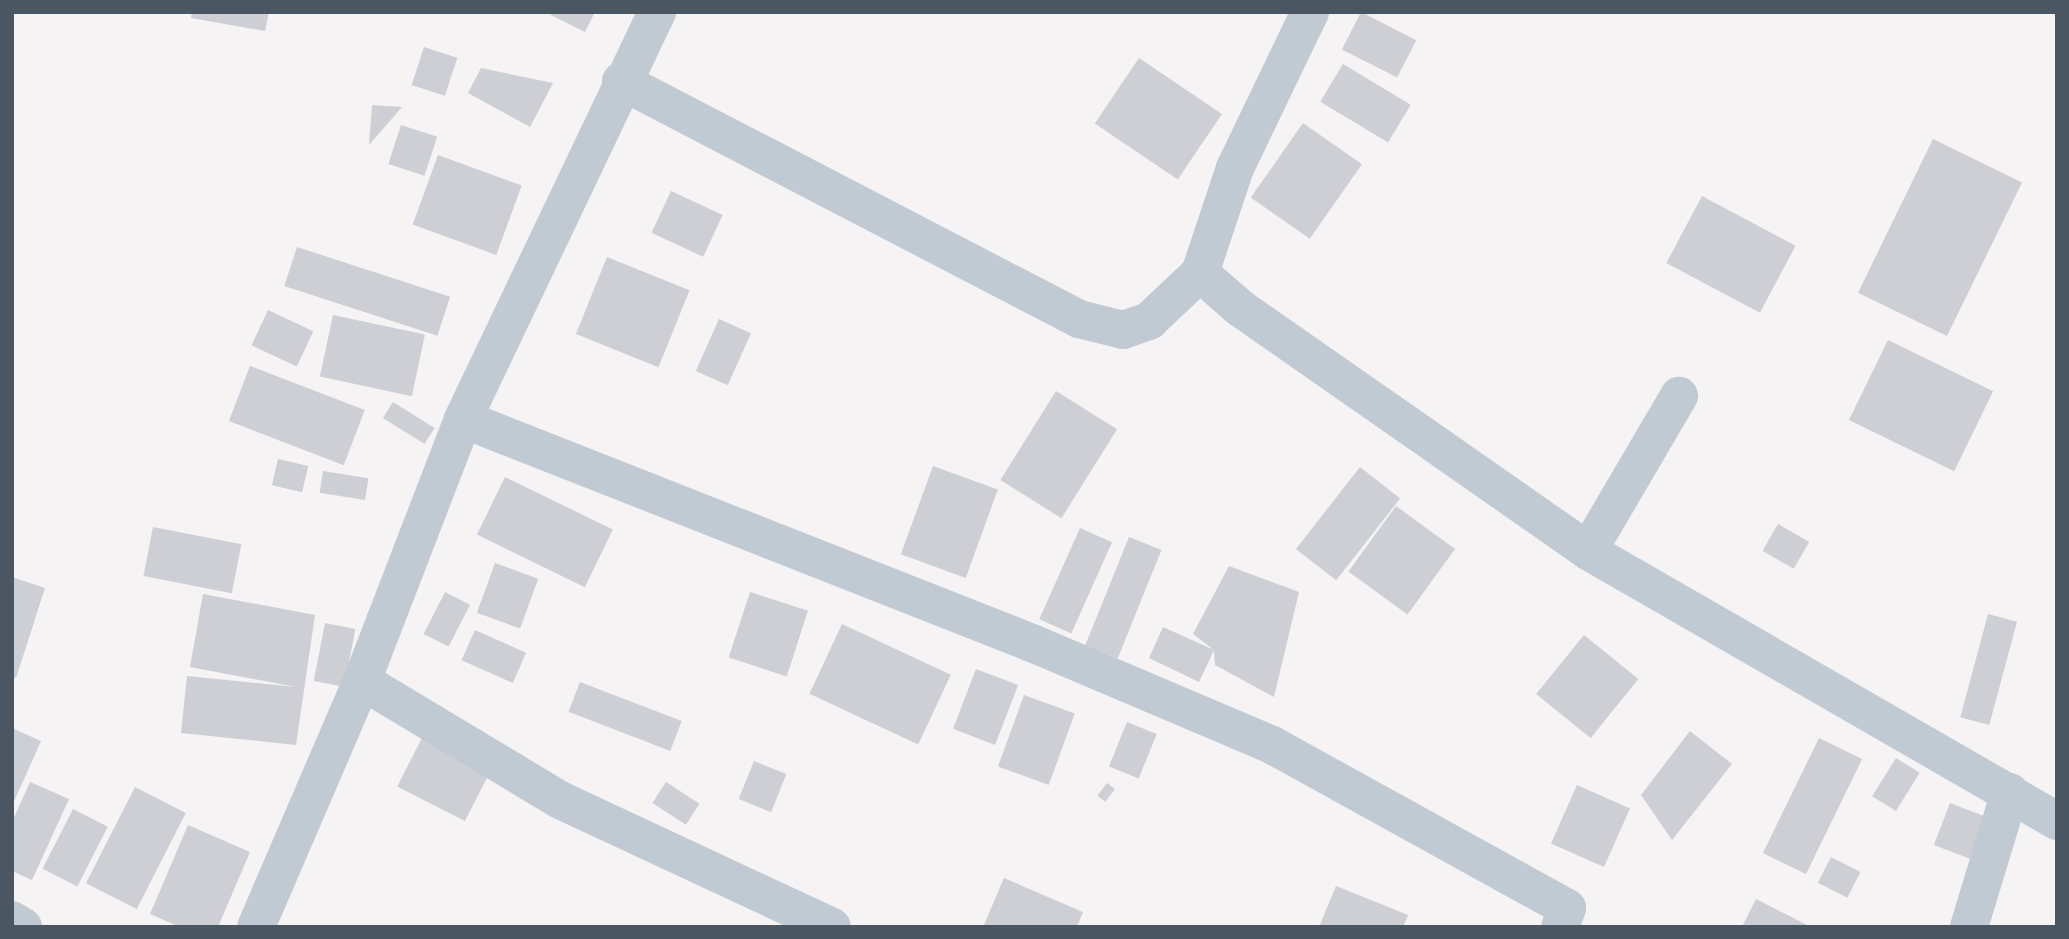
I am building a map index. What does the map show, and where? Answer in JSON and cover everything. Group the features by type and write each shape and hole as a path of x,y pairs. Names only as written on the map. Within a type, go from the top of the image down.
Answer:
{"street":[{"path":"256,927 362,681 463,419 621,80 657,12"},
{"path":"621,80 1079,319 1123,330 1149,321 1200,273 1235,169 1310,12"},
{"path":"1200,273 1240,308 1588,551 2057,821"},
{"path":"1588,551 1679,396"},
{"path":"463,419 1032,643 1272,745 1567,908 1560,927"},
{"path":"362,681 560,800 832,927"},
{"path":"1969,927 2010,792"},
{"path":"12,920 23,927"}],"building":[{"path":"192,12 269,12 265,31 191,18"},
{"path":"545,12 595,12 585,32"},
{"path":"1361,12 1416,40 1397,78 1342,49"},
{"path":"424,47 457,58 445,96 412,85"},
{"path":"1139,58 1222,114 1178,179 1095,123"},
{"path":"1343,64 1411,105 1388,142 1320,102"},
{"path":"481,68 553,83 530,127 468,93"},
{"path":"372,105 402,107 369,145"},
{"path":"1303,123 1362,164 1310,239 1251,198"},
{"path":"401,125 437,137 424,176 388,164"},
{"path":"1933,139 2022,182 1947,336 1858,293"},
{"path":"438,155 522,185 496,255 413,225"},
{"path":"671,191 723,215 703,257 652,233"},
{"path":"1702,196 1796,246 1760,313 1666,263"},
{"path":"297,247 450,297 437,336 284,286"},
{"path":"607,257 690,290 658,367 576,334"},
{"path":"268,310 313,331 297,366 252,345"},
{"path":"333,315 425,335 412,396 320,377"},
{"path":"719,319 751,333 728,385 696,371"},
{"path":"1888,340 1993,391 1954,471 1849,420"},
{"path":"250,366 365,410 344,465 229,421"},
{"path":"1056,391 1117,429 1061,518 1000,480"},
{"path":"393,402 435,428 424,444 383,418"},
{"path":"278,459 308,466 302,492 272,485"},
{"path":"933,466 998,490 966,578 901,554"},
{"path":"1360,467 1400,498 1336,580 1296,549"},
{"path":"323,471 368,478 365,500 320,493"},
{"path":"505,477 613,530 585,587 477,535"},
{"path":"1396,506 1455,549 1407,614 1348,572"},
{"path":"1778,524 1809,542 1794,569 1762,551"},
{"path":"153,527 241,544 232,593 143,576"},
{"path":"1080,528 1112,542 1071,634 1039,619"},
{"path":"1129,537 1161,550 1118,659 1085,645"},
{"path":"495,563 538,579 520,629 477,613"},
{"path":"1229,566 1299,592 1274,697 1215,665 1214,650 1193,634"},
{"path":"12,577 45,588 16,678 12,677"},
{"path":"445,592 470,605 449,647 424,634"},
{"path":"750,592 808,611 787,676 729,658"},
{"path":"203,594 315,615 296,745 181,733 187,676 296,687 190,667"},
{"path":"1988,614 2017,622 1989,725 1960,717"},
{"path":"325,623 355,629 344,687 314,681"},
{"path":"842,624 951,675 918,744 809,694"},
{"path":"1163,627 1214,650 1199,682 1149,658"},
{"path":"475,630 526,653 513,683 462,660"},
{"path":"1584,635 1638,679 1591,738 1536,694"},
{"path":"976,669 1018,685 995,745 953,729"},
{"path":"580,682 682,721 670,751 569,712"},
{"path":"1024,695 1075,713 1049,785 998,766"},
{"path":"1127,722 1157,734 1139,778 1109,767"},
{"path":"12,728 41,741 12,806"},
{"path":"1690,731 1732,764 1672,840 1641,795"},
{"path":"424,734 492,769 465,821 397,787"},
{"path":"1819,738 1862,759 1806,874 1763,853"},
{"path":"1896,758 1920,773 1896,811 1872,796"},
{"path":"754,761 786,774 771,812 739,799"},
{"path":"30,782 69,799 32,880 12,871 12,822"},
{"path":"666,782 700,804 686,825 652,803"},
{"path":"1107,783 1115,789 1105,802 1097,796"},
{"path":"1577,785 1630,809 1604,867 1551,843"},
{"path":"135,787 186,813 137,909 86,883"},
{"path":"1950,803 1996,821 1980,863 1934,845"},
{"path":"73,809 108,827 77,886 43,869"},
{"path":"188,825 250,852 218,927 180,927 150,914"},
{"path":"1831,857 1860,872 1847,898 1818,883"},
{"path":"1004,878 1083,912 1077,927 983,927"},
{"path":"1336,886 1408,915 1403,927 1319,927"},
{"path":"1756,899 1811,927 1742,927"}]}
